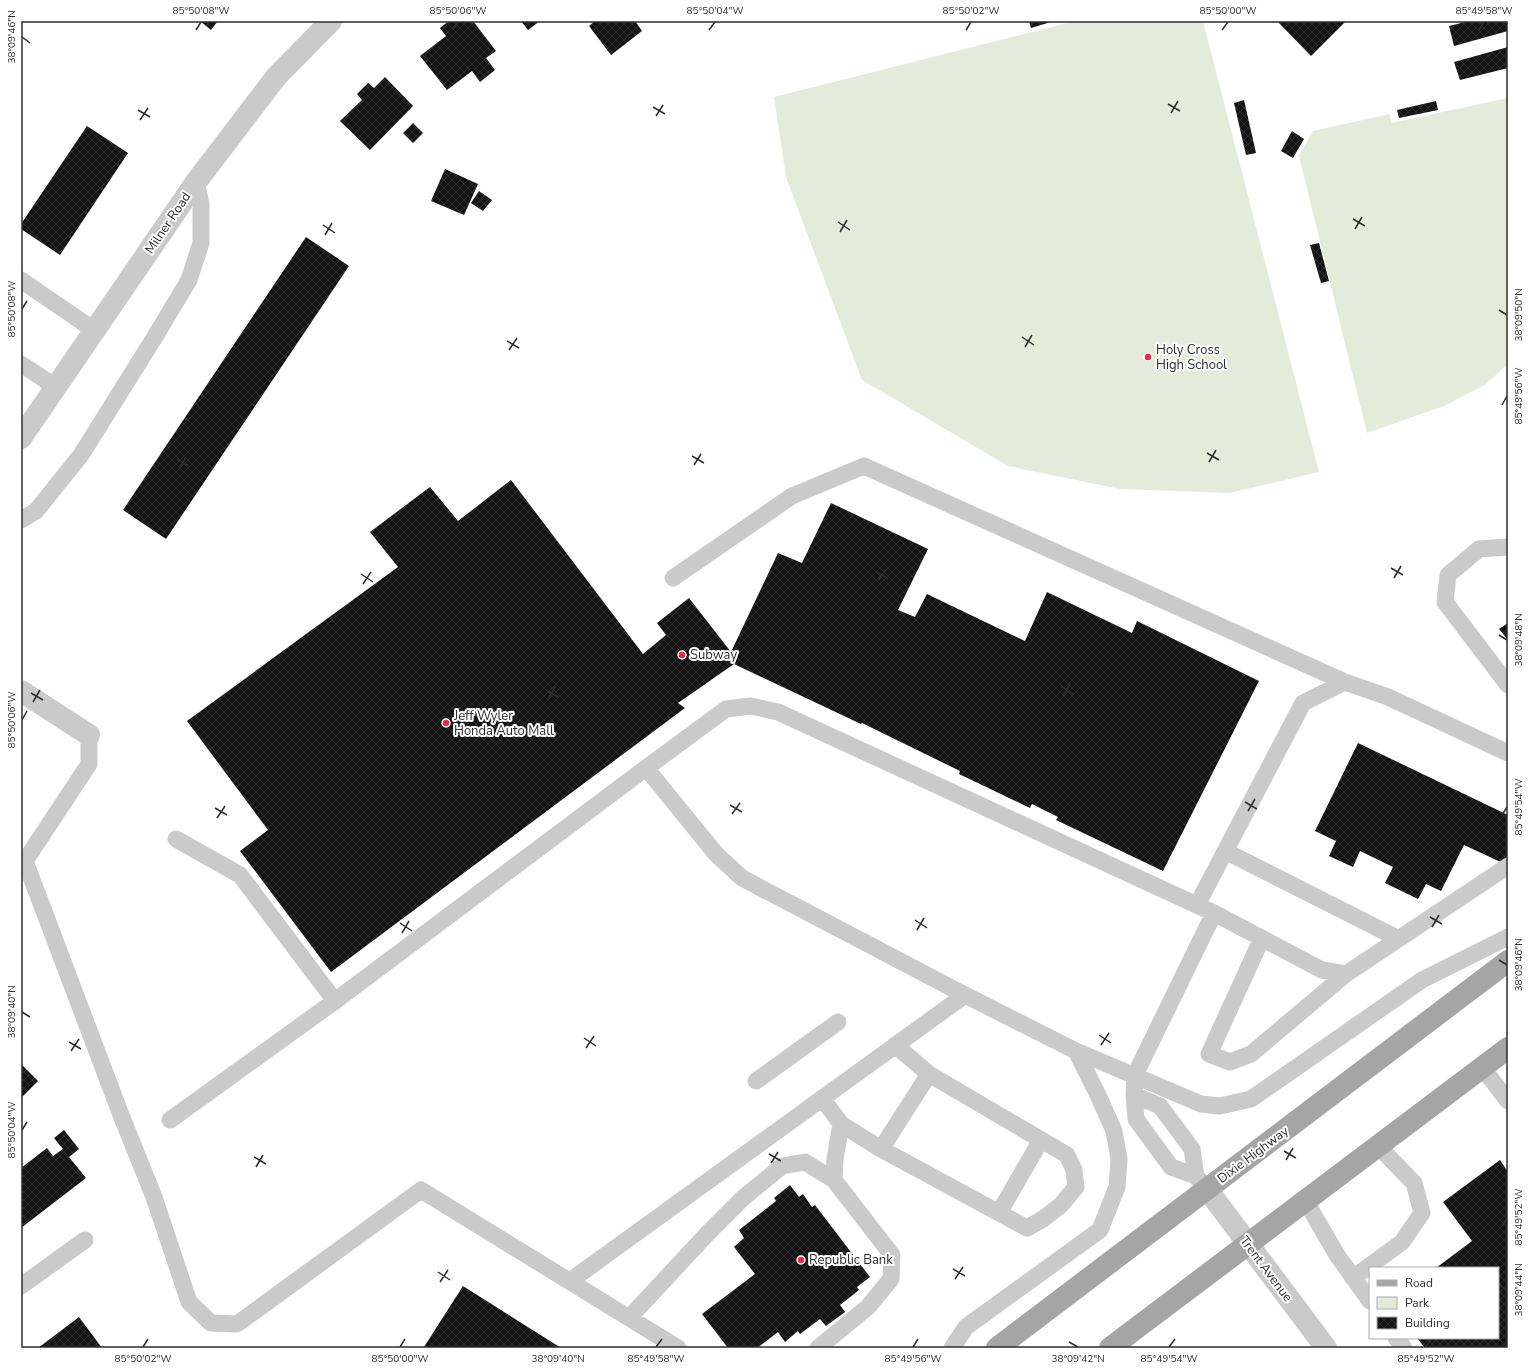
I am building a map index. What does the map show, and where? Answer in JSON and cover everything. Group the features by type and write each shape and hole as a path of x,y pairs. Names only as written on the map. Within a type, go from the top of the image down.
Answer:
{"main road":[{"name":"Dixie Highway","path":"997,1348 1202,1183 1508,961"},
{"path":"1110,1348 1508,1048"}],"street":[{"name":"Milner Road","path":"21,438 196,182 276,77 331,21"},
{"path":"21,690 89,735"},
{"name":"Trent Avenue","path":"1202,1183 1326,1348"}],"lane":[{"path":"21,520 36,511 81,455 189,280 201,243 201,204 196,182"},
{"path":"21,280 94,330"},
{"path":"21,364 56,387"},
{"path":"673,578 792,496 864,466 1345,682 1388,697 1508,753"},
{"path":"1508,547 1479,549 1448,574 1445,602 1508,685"},
{"path":"1197,905 1303,703 1345,682"},
{"path":"170,1120 335,1001 726,709 751,706 778,712 1214,913 1322,970 1346,974"},
{"path":"89,735 89,764 24,860 121,1115 154,1197 189,1302 211,1323 237,1324 421,1190 678,1348"},
{"path":"646,768 719,858 742,878 964,995 1076,1051 1201,1104 1220,1106 1251,1099 1422,980 1508,937"},
{"path":"176,839 240,875 335,1001"},
{"path":"1226,851 1399,939"},
{"path":"1262,938 1209,1054 1230,1062 1251,1054 1346,974 1508,866"},
{"path":"1202,1183 1171,1167 1136,1119 1134,1095 1135,1075 1214,913"},
{"path":"570,1281 964,995"},
{"path":"756,1081 838,1022"},
{"path":"822,1098 841,1124 881,1149 1027,1228 1043,1219 1061,1205 1076,1187 1074,1170 1067,1155 929,1074 895,1045"},
{"path":"952,1348 966,1327 1100,1230 1116,1187 1119,1159 1114,1131 1076,1051"},
{"path":"1482,1067 1508,1100"},
{"path":"881,1149 929,1074"},
{"path":"1134,1095 1160,1106 1192,1149 1202,1183"},
{"path":"834,1180 834,1159 841,1124"},
{"path":"999,1213 1041,1140"},
{"path":"1353,1278 1402,1242 1422,1213 1414,1183 1378,1146"},
{"path":"629,1318 708,1232 743,1198 782,1166 805,1162 834,1180 892,1255 891,1279 868,1307 818,1348"},
{"path":"1305,1200 1336,1255 1369,1300"},
{"path":"21,1286 85,1240"},
{"path":"1397,1339 1404,1348"}],"green space":[{"path":"1076,21 1203,21 1319,472 1230,493 1120,489 1008,466 862,380 786,177 774,97"},
{"path":"1508,98 1508,364 1485,385 1444,406 1367,433 1299,156 1313,131 1390,114 1391,123"}],"building":[{"path":"200,21 218,21 211,30"},
{"path":"449,21 473,21 496,51 486,58 495,70 480,82 472,71 447,90 420,56 446,36 440,28"},
{"path":"521,21 540,21 528,30"},
{"path":"595,21 635,21 642,31 611,55 589,26"},
{"path":"1029,21 1054,21 1031,28"},
{"path":"1277,21 1346,21 1311,56"},
{"path":"1469,21 1508,21 1508,31 1454,46 1449,26"},
{"path":"1508,47 1508,68 1460,80 1454,62"},
{"path":"385,77 413,106 370,150 340,121 362,100 357,94 368,83 374,88"},
{"path":"1244,100 1256,153 1246,155 1234,103"},
{"path":"1436,101 1438,110 1399,118 1397,110"},
{"path":"413,123 423,133 413,143 403,133"},
{"path":"87,126 128,153 60,255 21,229 21,224"},
{"path":"1292,131 1304,139 1293,158 1281,151"},
{"path":"445,169 478,184 464,215 431,201"},
{"path":"479,191 492,200 483,211 471,203"},
{"path":"306,237 349,266 166,539 123,510"},
{"path":"1319,243 1329,281 1321,283 1310,245"},
{"path":"511,480 643,654 666,635 657,623 689,598 731,652 778,553 802,563 831,503 928,549 898,610 915,617 927,594 1025,641 1047,592 1132,633 1137,621 1259,681 1163,871 1056,820 1058,817 1032,804 1030,808 959,774 960,771 862,723 861,724 734,664 678,703 685,708 331,972 240,851 268,830 187,721 398,567 370,532 430,487 458,521"},
{"path":"1508,623 1508,640 1499,629"},
{"path":"1358,743 1508,815 1507,865 1464,845 1441,891 1426,884 1418,899 1385,883 1393,867 1360,851 1353,867 1329,856 1336,841 1315,831"},
{"path":"21,1064 38,1081 21,1098"},
{"path":"64,1130 79,1149 69,1157 86,1178 21,1228 21,1168 47,1148 53,1156 63,1149 54,1138"},
{"path":"1500,1160 1508,1172 1508,1348 1425,1348 1418,1339 1499,1339 1499,1267 1437,1267 1472,1241 1443,1202"},
{"name":"Republic Bank","path":"790,1185 799,1197 803,1194 812,1207 815,1205 870,1277 857,1287 859,1290 840,1305 845,1312 826,1326 820,1319 800,1334 798,1331 785,1342 778,1332 757,1348 728,1348 702,1314 755,1274 734,1247 744,1238 739,1230 776,1201 774,1198"},
{"path":"463,1286 561,1348 425,1348 424,1347"},
{"path":"79,1317 102,1348 38,1348"}],"place":[{"name":"Holy Cross High School","path":"1148,357"},
{"name":"Subway","path":"682,655"},
{"name":"Jeff Wyler Honda Auto Mall","path":"446,723"},
{"name":"Republic Bank","path":"801,1260"}]}
